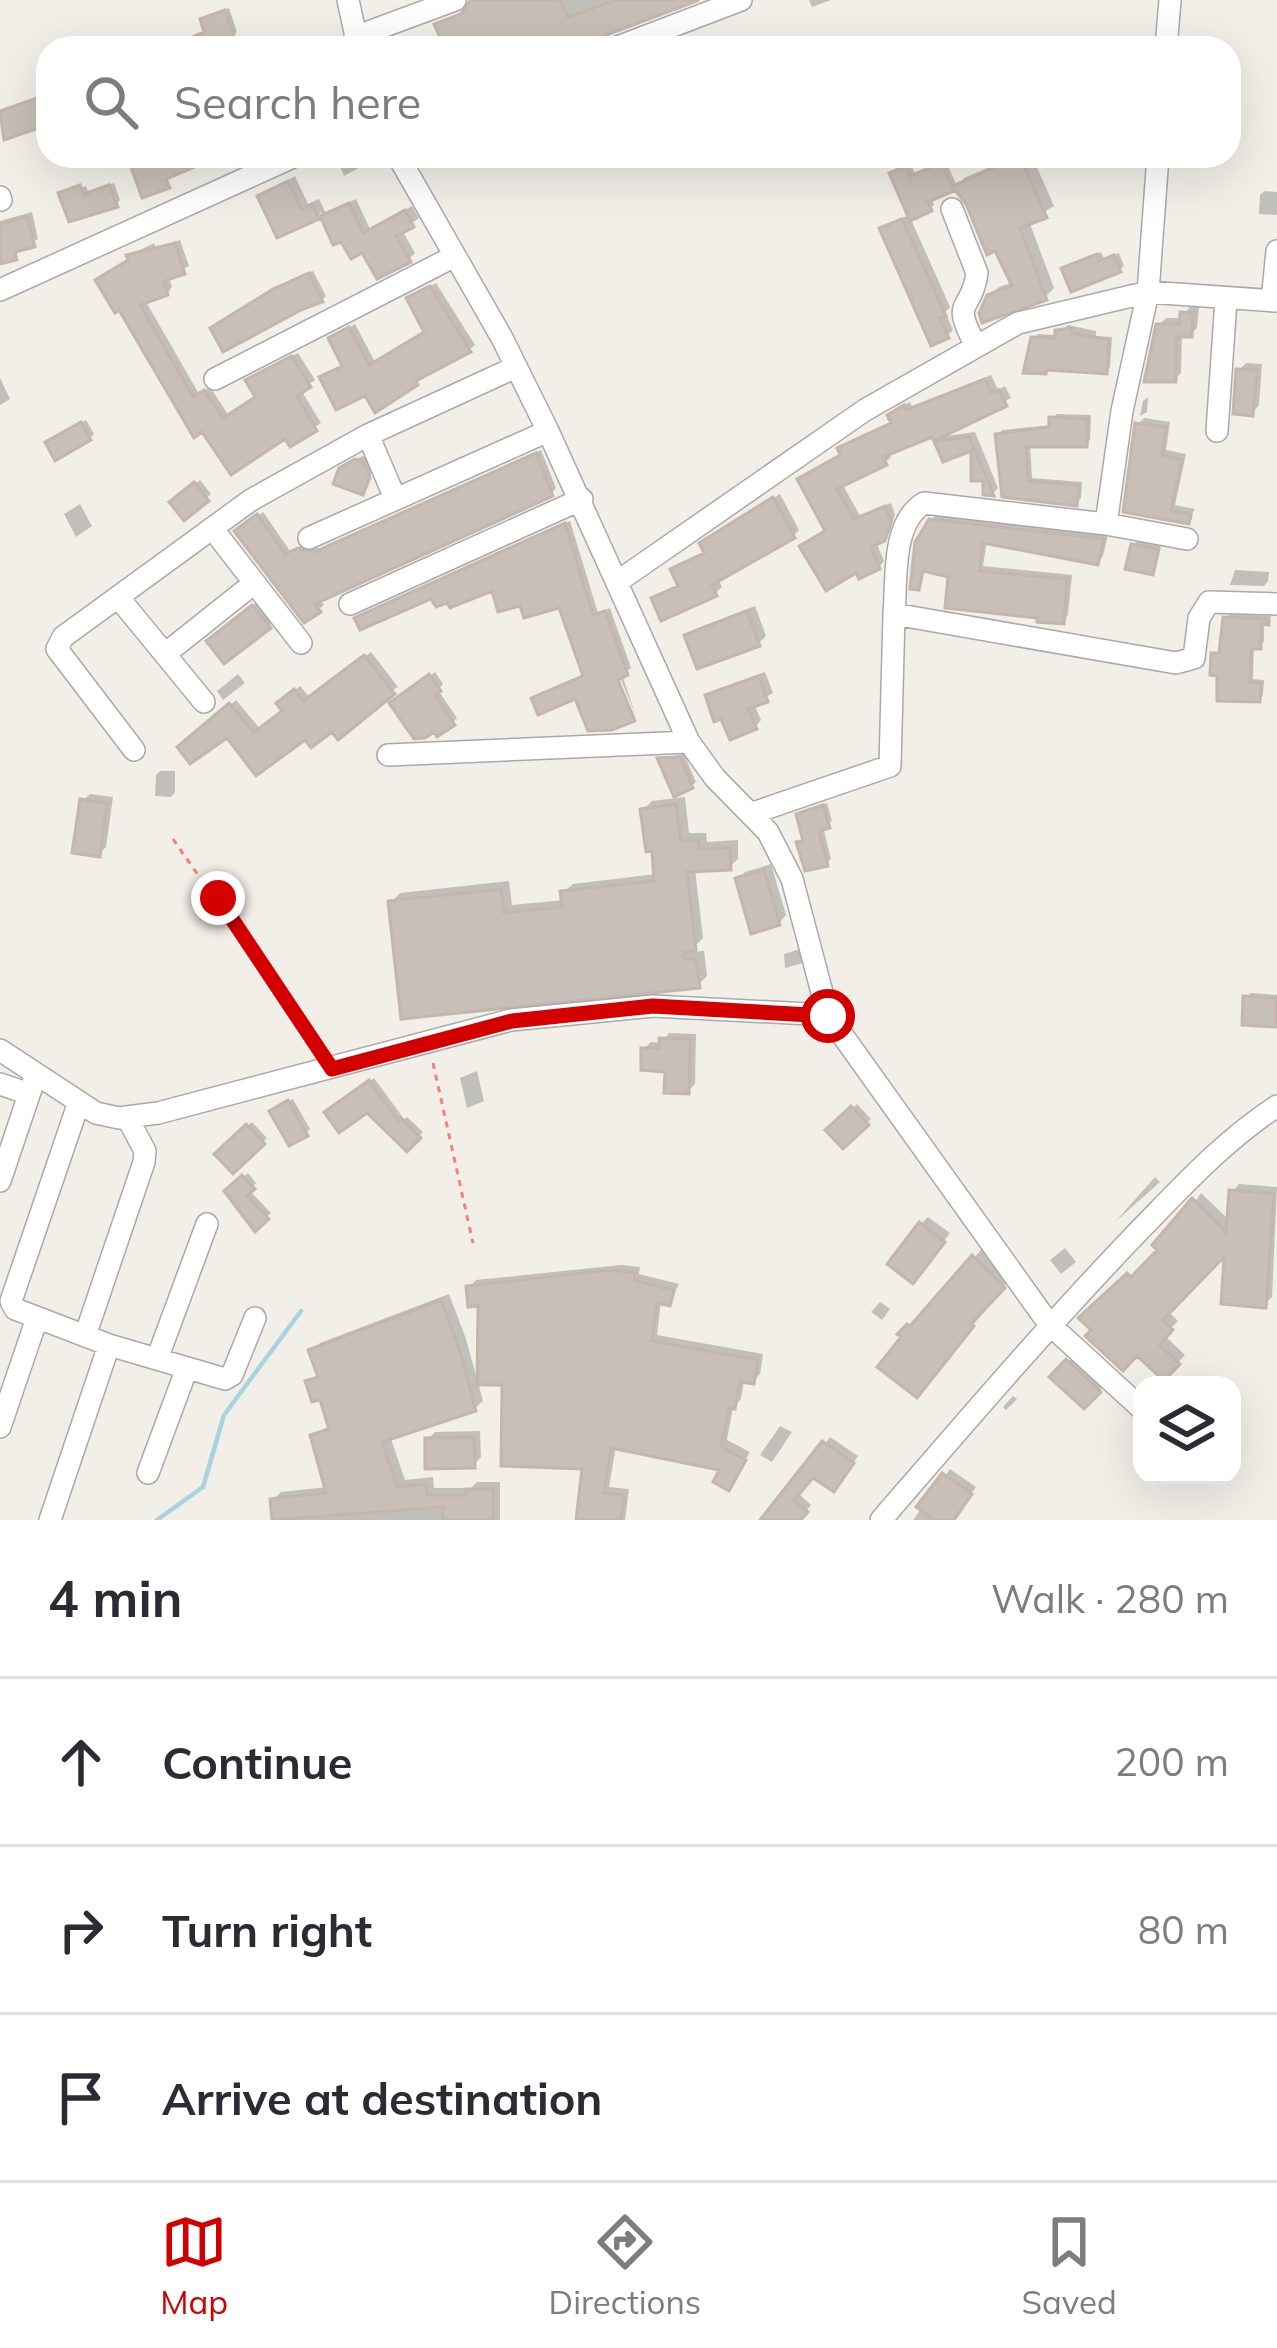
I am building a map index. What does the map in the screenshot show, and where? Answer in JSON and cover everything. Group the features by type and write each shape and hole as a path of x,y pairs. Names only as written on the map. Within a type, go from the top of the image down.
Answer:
{"street":[{"path":"348,0 356,36"},
{"path":"373,36 454,0"},
{"path":"646,36 741,0"},
{"path":"1167,36 1170,0"},
{"path":"0,290 269,168"},
{"path":"405,168 548,430 689,742 715,778 768,832 792,879 828,1016 1049,1324 1133,1401"},
{"path":"1106,524 1122,411 1148,292 1157,168"},
{"path":"952,209 977,273 977,282 961,309 975,344"},
{"path":"617,582 865,410 975,344 1018,323 1148,292 1274,301 1277,251"},
{"path":"215,380 453,257"},
{"path":"1217,431 1226,300"},
{"path":"134,750 57,650 63,637 250,500 368,435 516,367"},
{"path":"309,538 548,430"},
{"path":"368,435 395,498"},
{"path":"350,604 582,499"},
{"path":"753,813 890,766 897,561 906,521 924,503 1106,524 1187,539"},
{"path":"212,528 301,643"},
{"path":"164,655 253,584"},
{"path":"118,597 204,702"},
{"path":"894,614 1176,663 1194,658 1199,618 1210,602 1277,604"},
{"path":"388,755 689,742"},
{"path":"0,1084 33,1084 96,1113 128,1118 512,1021 653,1006 828,1016"},
{"path":"0,1051 33,1084"},
{"path":"2,1169 33,1084"},
{"path":"79,1102 11,1301 15,1309 109,1345 225,1379 232,1375 255,1318"},
{"path":"881,1520 1049,1324 1207,1161 1277,1106"},
{"path":"86,1336 145,1162 145,1150 128,1118"},
{"path":"157,1359 207,1224"},
{"path":"0,1427 38,1318"},
{"path":"50,1520 109,1345"},
{"path":"148,1473 187,1368"}],"path":[{"path":"173,839 332,1069"},
{"path":"428,1043 473,1243"}],"building":[{"path":"470,0 560,0 568,17 616,0 699,0 604,36 440,36 434,24 461,14"},
{"path":"225,10 234,36 195,36 204,32 200,19"},
{"path":"36,98 36,129 4,140 0,111"},
{"path":"131,168 192,168 166,179 170,188 142,198"},
{"path":"907,168 910,176 944,168 954,191 928,202 932,211 910,221 889,173"},
{"path":"994,168 1025,168 1047,218 1020,228 1047,300 982,323 979,313 987,295 1012,286 995,251 987,255 966,204 952,186"},
{"path":"288,181 301,209 312,204 319,219 277,238 257,196"},
{"path":"80,185 84,194 109,185 118,207 69,222 58,193"},
{"path":"349,203 363,233 405,210 414,227 396,236 411,262 377,279 362,253 351,259 341,242 333,245 320,216"},
{"path":"27,216 35,247 15,252 17,260 0,264 0,224"},
{"path":"902,219 946,316 939,318 949,338 931,346 879,228"},
{"path":"175,243 185,274 164,281 168,295 140,305 193,397 204,390 223,418 255,397 245,380 292,356 311,387 297,396 317,431 290,447 285,439 231,475 202,432 194,438 119,310 115,313 95,280 128,260 126,255"},
{"path":"1097,254 1099,261 1114,255 1121,272 1071,292 1061,268"},
{"path":"309,273 323,302 223,352 210,328"},
{"path":"430,286 471,352 416,381 418,385 375,413 365,396 336,410 319,377 342,366 328,338 349,327 369,365 424,332 406,298"},
{"path":"1180,312 1193,313 1192,337 1176,337 1176,382 1144,382 1156,324 1179,324"},
{"path":"1072,328 1072,333 1109,340 1107,374 1023,373 1031,337 1055,338 1055,330"},
{"path":"1236,369 1257,370 1253,416 1233,414"},
{"path":"985,379 992,393 999,390 1007,406 934,441 969,437 994,496 983,495 983,481 971,481 971,451 943,462 932,437 883,457 887,465 837,489 854,519 885,506 891,521 885,541 871,547 880,569 859,579 856,573 826,591 799,546 825,531 797,479 840,455 837,448 891,423 887,415 904,405 906,410"},
{"path":"1049,417 1088,419 1087,447 1026,447 1028,481 1079,485 1077,506 1002,497 995,434 1049,427"},
{"path":"81,422 91,440 55,461 45,442"},
{"path":"1135,423 1166,427 1162,455 1182,460 1171,510 1191,515 1189,524 1123,512"},
{"path":"536,453 553,496 315,604 321,612 304,623 234,531 257,514 285,554 298,548 314,552"},
{"path":"355,459 363,462 370,477 363,495 333,484 339,468"},
{"path":"194,482 209,501 184,521 169,502"},
{"path":"773,497 795,538 712,585 717,596 661,621 651,598 678,586 670,569 704,553 699,543"},
{"path":"929,519 1104,539 1098,565 983,543 979,571 1067,579 1064,624 1037,622 1037,618 945,608 948,577 923,571 919,590 910,589 915,542"},
{"path":"565,523 593,615 605,611 628,675 618,680 635,721 612,730 588,731 575,699 538,715 531,698 583,676 559,608 524,618 520,606 498,612 492,591 450,608 447,603 436,607 431,599 360,630 354,618"},
{"path":"1131,544 1159,549 1153,575 1125,569"},
{"path":"252,605 271,628 224,664 206,641"},
{"path":"747,611 760,646 697,669 684,635"},
{"path":"1223,617 1269,619 1269,625 1261,624 1261,649 1251,649 1250,682 1261,683 1260,702 1217,701 1217,676 1210,675 1211,653 1219,653"},
{"path":"364,655 395,694 338,740 332,732 311,748 305,740 256,776 227,738 190,764 177,747 229,703 254,732 282,711 276,703 294,689 303,701"},
{"path":"429,674 441,691 435,695 455,725 437,737 434,732 414,739 389,703"},
{"path":"759,676 768,702 748,709 757,729 730,740 721,719 714,722 705,695"},
{"path":"680,757 693,788 674,797 657,758"},
{"path":"80,799 107,803 100,857 72,853"},
{"path":"676,804 681,841 699,840 699,849 730,848 731,870 687,872 696,950 683,953 684,959 696,959 700,988 401,1019 388,901 501,889 504,913 562,907 560,891 654,881 652,851 646,852 640,809"},
{"path":"823,805 830,828 819,831 828,866 805,871 796,842 803,841 796,814"},
{"path":"764,870 780,925 751,934 735,878"},
{"path":"1243,996 1277,998 1277,1027 1242,1025"},
{"path":"659,1038 690,1039 689,1094 664,1093 665,1072 641,1070 641,1048 659,1048"},
{"path":"369,1080 398,1121 401,1118 421,1138 407,1152 367,1113 339,1133 324,1112"},
{"path":"288,1100 308,1136 289,1146 269,1111"},
{"path":"851,1106 869,1125 843,1149 825,1130"},
{"path":"246,1124 265,1144 233,1174 214,1154"},
{"path":"242,1175 255,1189 247,1196 269,1219 255,1232 224,1191"},
{"path":"1229,1190 1274,1194 1266,1308 1221,1304 1224,1257 1163,1320 1173,1330 1159,1345 1180,1364 1169,1376 1159,1376 1137,1356 1123,1371 1085,1336 1091,1330 1078,1318 1157,1250 1152,1245 1192,1198 1226,1232"},
{"path":"919,1222 945,1242 913,1284 887,1264"},
{"path":"972,1255 1005,1288 971,1324 974,1326 917,1398 877,1367 901,1337 897,1334 910,1326"},
{"path":"612,1270 635,1273 634,1280 674,1291 670,1306 657,1303 652,1341 758,1360 754,1384 740,1382 721,1447 746,1460 729,1491 713,1482 719,1470 611,1448 604,1493 624,1495 621,1520 576,1520 582,1469 501,1466 502,1385 477,1385 478,1306 468,1307 466,1286"},
{"path":"441,1300 476,1411 382,1442 397,1487 426,1484 427,1495 493,1489 493,1520 443,1520 443,1507 272,1520 270,1499 326,1493 310,1435 329,1429 320,1400 312,1402 305,1381 318,1377 308,1350"},
{"path":"1066,1359 1101,1392 1084,1409 1049,1377"},
{"path":"474,1437 475,1468 425,1469 425,1438"},
{"path":"822,1441 854,1463 834,1492 813,1478 794,1500 808,1512 801,1520 760,1520"},
{"path":"942,1473 972,1494 954,1520 934,1520 916,1507"}],"waterway":[{"path":"157,1520 203,1487 224,1415 301,1311"}],"route":[{"path":"218,898 332,1069 512,1021 653,1006 828,1016"}]}
